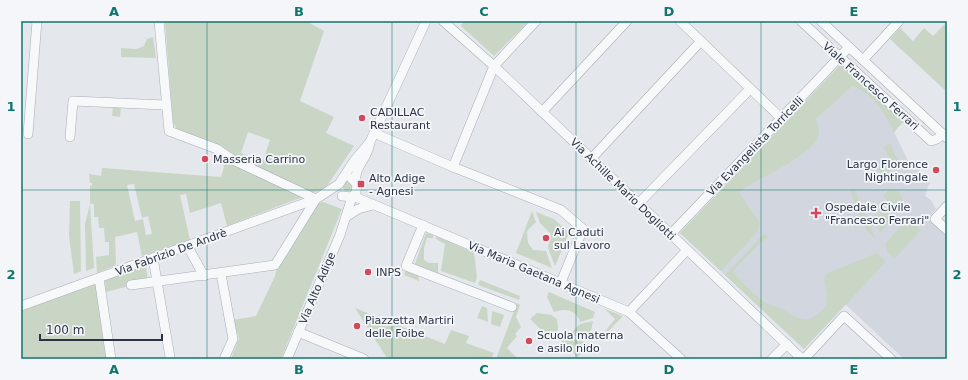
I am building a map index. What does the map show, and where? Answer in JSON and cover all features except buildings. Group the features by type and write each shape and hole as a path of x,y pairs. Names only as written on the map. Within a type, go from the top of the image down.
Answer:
{"street":[{"path":"28,134 37,21"},
{"path":"131,285 221,274 275,265 318,198 233,160 217,149 169,131 159,21"},
{"name":"Via Alto Adige","path":"287,359 317,291 346,217 344,191 354,161 372,137 426,21"},
{"name":"Via Achille Mario Dogliotti","path":"443,21 494,66 670,235 803,359"},
{"path":"453,167 494,66 536,21"},
{"path":"542,112 627,21"},
{"path":"680,21 781,118"},
{"name":"Viale Francesco Ferrari","path":"801,21 931,141 945,136 821,21"},
{"path":"863,60 899,21"},
{"path":"591,159 701,41"},
{"name":"Via Evangelista Torricelli","path":"670,235 849,47"},
{"path":"638,204 750,89"},
{"path":"70,137 73,101 166,105"},
{"path":"372,137 561,210 583,230 561,282"},
{"name":"Via Alto Adige","path":"344,191 358,190 355,174 369,152 372,137"},
{"path":"344,191 348,178 356,183"},
{"name":"Via Maria Gaetana Agnesi","path":"356,183 360,192 375,205"},
{"name":"Via Fabrizio De Andrè","path":"21,306 153,258 188,247 318,198 344,191"},
{"name":"Via Maria Gaetana Agnesi","path":"344,191 630,312 681,359"},
{"path":"346,217 364,206 375,205"},
{"path":"947,206 935,219 947,230"},
{"path":"423,225 406,266 512,307"},
{"path":"188,247 204,276"},
{"path":"630,312 687,250"},
{"path":"153,258 170,357"},
{"path":"221,274 233,339 224,359"},
{"path":"99,278 111,359"},
{"path":"803,359 844,316 891,359"},
{"path":"298,332 347,356 364,359"},
{"path":"772,359 786,344"}],"shaded area":[{"name":"Ospedale Civile \"Francesco Ferrari\"","path":"841,64 903,122 894,132 907,159 912,164 913,162 930,183 925,196 931,200 936,209 929,217 947,235 947,359 904,359 845,304 804,349 680,233"}],"green space":[{"path":"165,21 306,21 324,31 300,101 334,117 326,133 354,146 325,189 312,193 238,160 222,147 177,129 173,122","holes":["248,132 270,140 263,161 241,153"]},
{"path":"464,21 523,21 527,23 494,56 461,26"},
{"path":"945,24 947,26 947,92 890,39 900,28 913,41 924,28 933,36"},
{"path":"153,37 156,58 121,57 121,48 136,49 144,46 147,39"},
{"path":"841,64 903,122 894,132 878,104 860,89 852,86 816,119 819,132 818,137 814,144 806,152 739,192 760,223 758,231 721,271 680,233"},
{"path":"113,106 121,107 120,117 112,116"},
{"path":"890,143 899,164 903,168 902,169 893,165 883,147"},
{"path":"226,160 305,196 227,226 221,203 190,213 186,194 180,195 190,240 142,256 137,232 115,237 116,265 97,273 96,257 109,255 109,242 105,242 104,228 99,228 98,217 94,217 94,204 90,204 90,186 92,186 92,183 90,183 89,174 101,176 102,168 221,177","holes":["134,184 142,218 148,216 152,234 146,235 143,219 135,221 127,185"]},
{"path":"884,166 893,174 905,176 907,179 903,181 890,180 877,169"},
{"path":"347,181 352,186 347,191 342,186"},
{"path":"854,188 876,240 867,231 850,191"},
{"path":"894,189 899,193 902,199 902,205 898,211 890,205 884,196 888,190"},
{"path":"70,201 80,201 81,271 74,274 69,236"},
{"path":"323,202 342,209 281,359 231,359 239,338 233,320 256,316 275,276 277,267 316,204"},
{"path":"90,204 94,268 86,271 85,224"},
{"path":"532,211 536,222 527,231 528,243 533,250 546,251 552,268 516,253"},
{"path":"886,211 893,217 880,233 873,216"},
{"path":"536,212 554,219 569,233 555,266 548,248 551,234 540,223"},
{"path":"909,218 921,230 894,259 888,253 885,244"},
{"path":"426,233 433,235 433,238 427,238 424,248 424,260 429,263 438,263 438,273 415,264"},
{"path":"765,233 768,238 760,242 733,272 765,302 779,307 798,318 808,319 814,317 826,305 827,295 824,278 828,273 877,253 886,262 804,349 725,275"},
{"path":"436,236 474,253 477,277 475,283 441,271 445,244 436,239"},
{"path":"146,266 148,281 106,292 105,280"},
{"path":"406,269 418,273 419,281 404,275"},
{"path":"480,280 520,296 519,300 478,285"},
{"path":"96,284 107,359 21,359 21,311"},
{"path":"549,292 595,312 593,318 580,322 576,314 573,312 562,310 554,312 547,297"},
{"path":"517,303 520,305 516,317 521,327 515,334 517,336 507,348 518,359 496,359"},
{"path":"482,306 487,308 488,322 477,318"},
{"path":"355,308 445,344 451,330 469,336 466,343 494,353 491,359 387,358"},
{"path":"605,309 623,316 599,341 598,340 615,319"},
{"path":"492,311 504,315 500,327 491,324"},
{"path":"537,313 551,315 557,319 558,330 550,338 530,319"},
{"path":"593,321 589,341 570,334 580,324"},
{"path":"562,333 583,341 589,345 578,357 558,338"}],"place":[{"name":"CADILLAC Restaurant","path":"362,118"},
{"name":"Masseria Carrino","path":"205,159"},
{"name":"Largo Florence Nightingale","path":"936,170"},
{"name":"Alto Adige - Agnesi","path":"361,184"},
{"name":"Ospedale Civile \"Francesco Ferrari\"","path":"816,213"},
{"name":"Ai Caduti sul Lavoro","path":"546,238"},
{"name":"INPS","path":"368,272"},
{"name":"Piazzetta Martiri delle Foibe","path":"357,326"},
{"name":"Scuola materna e asilo nido","path":"529,341"}]}
